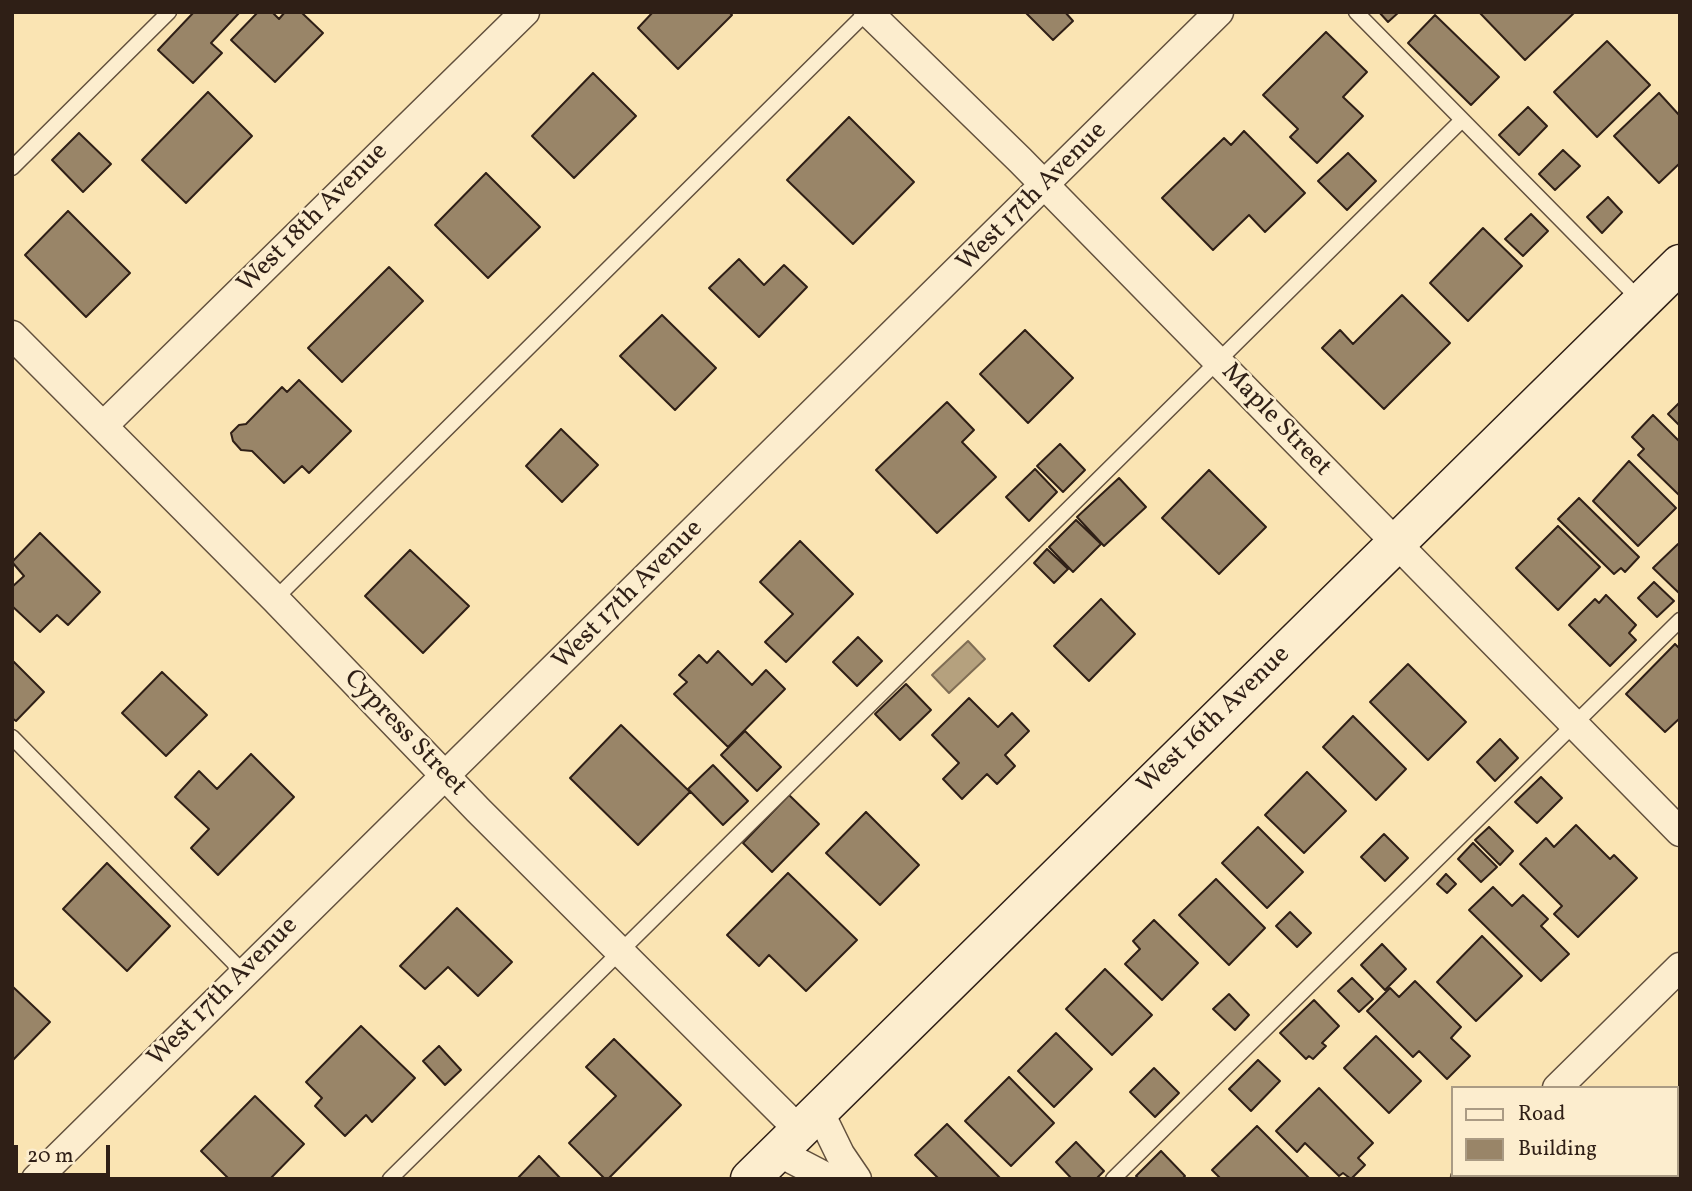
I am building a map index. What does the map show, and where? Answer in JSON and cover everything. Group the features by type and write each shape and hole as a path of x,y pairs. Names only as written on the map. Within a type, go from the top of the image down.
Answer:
{"main road":[{"name":"West 16th Avenue","path":"750,1179 1680,264"}],"street":[{"name":"West 18th Avenue","path":"103,426 525,12"},
{"name":"Maple Street","path":"867,12 1046,186 1572,725 1680,832"},
{"name":"West 17th Avenue","path":"36,1179 1046,186 1219,12"},
{"name":"Cypress Street","path":"12,335 275,599 446,777 799,1131 830,1179"},
{"path":"1559,1086 1680,967"},
{"name":"Cypress Street","path":"799,1131 840,1154 857,1179"}],"lane":[{"path":"12,168 169,12"},
{"path":"275,599 867,12"},
{"path":"1356,12 1642,302"},
{"path":"390,1179 1462,120"},
{"path":"1113,1179 1680,620"},
{"path":"12,737 244,973"}],"shaded area":[{"path":"968,641 985,659 949,693 932,675"}],"building":[{"path":"194,12 239,13 211,43 222,53 193,83 158,50"},
{"path":"258,12 272,12 279,19 285,12 301,12 323,33 275,82 231,40"},
{"path":"653,12 729,12 732,15 678,69 638,28"},
{"path":"1025,12 1065,12 1073,21 1053,40"},
{"path":"1379,12 1399,12 1388,22"},
{"path":"1479,12 1575,12 1525,60"},
{"path":"1435,15 1499,77 1471,105 1408,43"},
{"path":"1326,32 1367,72 1343,97 1363,116 1317,163 1290,137 1298,129 1263,95"},
{"path":"1607,41 1650,85 1597,137 1554,92"},
{"path":"593,73 636,116 574,178 532,136"},
{"path":"208,92 252,136 186,203 142,160"},
{"path":"1659,93 1680,116 1680,163 1659,183 1614,136"},
{"path":"1528,107 1547,126 1519,155 1499,135"},
{"path":"849,117 914,182 853,244 787,180"},
{"path":"1244,131 1305,193 1265,232 1249,215 1213,250 1162,198 1224,138 1231,145"},
{"path":"79,133 111,164 83,192 52,160"},
{"path":"1563,150 1580,166 1555,190 1539,174"},
{"path":"1348,153 1376,181 1347,210 1318,181"},
{"path":"486,173 540,227 488,278 435,225"},
{"path":"1608,197 1622,212 1602,233 1587,217"},
{"path":"68,211 130,273 86,317 25,255"},
{"path":"1531,214 1548,231 1523,256 1505,239"},
{"path":"1483,228 1522,266 1468,321 1430,283"},
{"path":"739,259 764,285 784,265 807,287 759,337 709,288"},
{"path":"389,267 423,301 342,382 308,348"},
{"path":"1402,295 1450,343 1384,409 1322,348 1340,330 1353,344"},
{"path":"662,315 716,368 675,410 620,356"},
{"path":"1025,330 1073,378 1028,423 980,374"},
{"path":"299,380 351,431 309,473 302,466 284,483 252,451 241,450 233,441 231,433 239,425 246,424 282,387 287,392"},
{"path":"947,402 974,430 962,442 996,477 937,533 876,470"},
{"path":"1680,402 1680,426 1668,414"},
{"path":"1653,415 1680,442 1680,496 1638,455 1644,449 1632,437"},
{"path":"561,429 598,465 562,502 526,466"},
{"path":"1060,444 1085,470 1063,492 1037,466"},
{"path":"1629,461 1676,508 1638,546 1593,501"},
{"path":"1035,469 1057,492 1029,521 1006,497"},
{"path":"1209,470 1266,527 1219,574 1162,518"},
{"path":"1119,478 1146,507 1104,546 1077,517"},
{"path":"1579,498 1639,557 1625,572 1621,568 1614,574 1558,519"},
{"path":"1076,520 1101,544 1073,572 1049,547"},
{"path":"1558,526 1600,567 1558,610 1516,568"},
{"path":"40,533 100,592 68,625 57,615 40,632 12,606 12,587 24,576 12,562"},
{"path":"800,541 853,594 786,662 765,642 793,614 760,582"},
{"path":"1680,545 1680,594 1653,568"},
{"path":"1047,549 1068,569 1054,583 1034,563"},
{"path":"410,550 469,606 423,653 365,596"},
{"path":"1654,582 1674,601 1657,617 1638,598"},
{"path":"1606,595 1636,625 1629,633 1636,640 1610,666 1569,625 1595,599 1599,603"},
{"path":"1101,599 1135,634 1089,681 1054,646"},
{"path":"858,637 882,661 857,686 833,662"},
{"path":"1675,644 1680,649 1680,718 1665,732 1626,694"},
{"path":"718,651 752,685 766,670 785,689 728,747 674,694 687,682 679,675 699,655 707,663"},
{"path":"13,661 44,692 16,721 12,718"},
{"path":"1408,664 1466,722 1428,760 1370,702"},
{"path":"162,672 207,715 166,756 122,713"},
{"path":"906,684 931,710 900,740 875,714"},
{"path":"969,698 998,727 1012,713 1029,731 1005,755 1015,766 997,784 987,774 962,799 943,779 959,763 932,735"},
{"path":"1353,716 1406,769 1376,800 1323,747"},
{"path":"621,725 690,792 638,845 570,778"},
{"path":"745,731 781,767 757,791 721,755"},
{"path":"1500,739 1518,758 1495,781 1477,762"},
{"path":"251,754 294,797 218,875 191,848 209,829 175,797 199,771 217,789"},
{"path":"713,765 748,801 723,825 688,789"},
{"path":"1307,772 1346,811 1304,853 1265,815"},
{"path":"1541,777 1562,798 1537,823 1515,802"},
{"path":"789,795 819,824 772,872 743,843"},
{"path":"866,812 919,865 880,905 826,853"},
{"path":"1576,825 1610,859 1614,855 1637,878 1578,937 1554,914 1562,906 1520,864 1546,838 1554,847"},
{"path":"1258,827 1303,872 1267,908 1222,863"},
{"path":"1489,827 1513,851 1500,865 1475,840"},
{"path":"1384,834 1408,858 1385,881 1361,857"},
{"path":"1473,843 1497,867 1481,882 1458,859"},
{"path":"107,863 170,926 127,971 63,909"},
{"path":"788,873 857,940 806,991 769,955 759,966 727,935"},
{"path":"1446,874 1456,884 1447,893 1437,884"},
{"path":"1216,879 1265,928 1229,965 1179,915"},
{"path":"1493,887 1512,906 1523,895 1548,919 1541,926 1569,954 1541,981 1469,910"},
{"path":"457,908 512,962 478,996 448,967 425,989 400,966"},
{"path":"1290,912 1311,933 1297,947 1276,926"},
{"path":"1154,920 1198,963 1162,1000 1125,964 1140,949 1133,941"},
{"path":"1482,936 1522,976 1476,1021 1437,982"},
{"path":"1382,944 1406,969 1385,990 1361,965"},
{"path":"1105,969 1152,1015 1112,1055 1066,1009"},
{"path":"1352,978 1373,999 1359,1012 1338,991"},
{"path":"1415,981 1461,1027 1451,1038 1470,1056 1447,1079 1419,1051 1413,1057 1367,1011 1390,988 1399,997"},
{"path":"12,986 50,1022 12,1061"},
{"path":"1229,994 1249,1015 1235,1030 1213,1009"},
{"path":"1314,1000 1339,1026 1322,1043 1326,1046 1313,1059 1309,1056 1306,1059 1280,1033"},
{"path":"361,1026 415,1078 372,1122 366,1115 345,1136 315,1106 322,1098 306,1082"},
{"path":"1056,1033 1092,1069 1054,1107 1018,1071"},
{"path":"1376,1036 1421,1081 1389,1113 1344,1068"},
{"path":"614,1039 681,1105 605,1179 569,1143 616,1096 586,1067"},
{"path":"439,1046 461,1070 445,1085 423,1061"},
{"path":"1258,1060 1280,1081 1251,1111 1229,1089"},
{"path":"1154,1068 1179,1093 1155,1117 1130,1092"},
{"path":"1009,1077 1054,1123 1011,1166 965,1121"},
{"path":"1319,1088 1373,1143 1358,1158 1365,1165 1351,1179 1343,1173 1339,1176 1305,1143 1297,1152 1276,1131"},
{"path":"1680,1094 1680,1119 1678,1118"},
{"path":"255,1096 304,1144 270,1179 229,1179 201,1151"},
{"path":"947,1124 1001,1179 939,1179 915,1155"},
{"path":"1257,1126 1310,1179 1221,1179 1212,1170"},
{"path":"1076,1142 1104,1171 1096,1179 1072,1179 1056,1162"},
{"path":"1161,1151 1185,1176 1182,1179 1139,1179 1136,1176"},
{"path":"539,1156 561,1179 517,1179"},
{"path":"1678,1168 1680,1170 1680,1179 1622,1177 1678,1177"}]}
